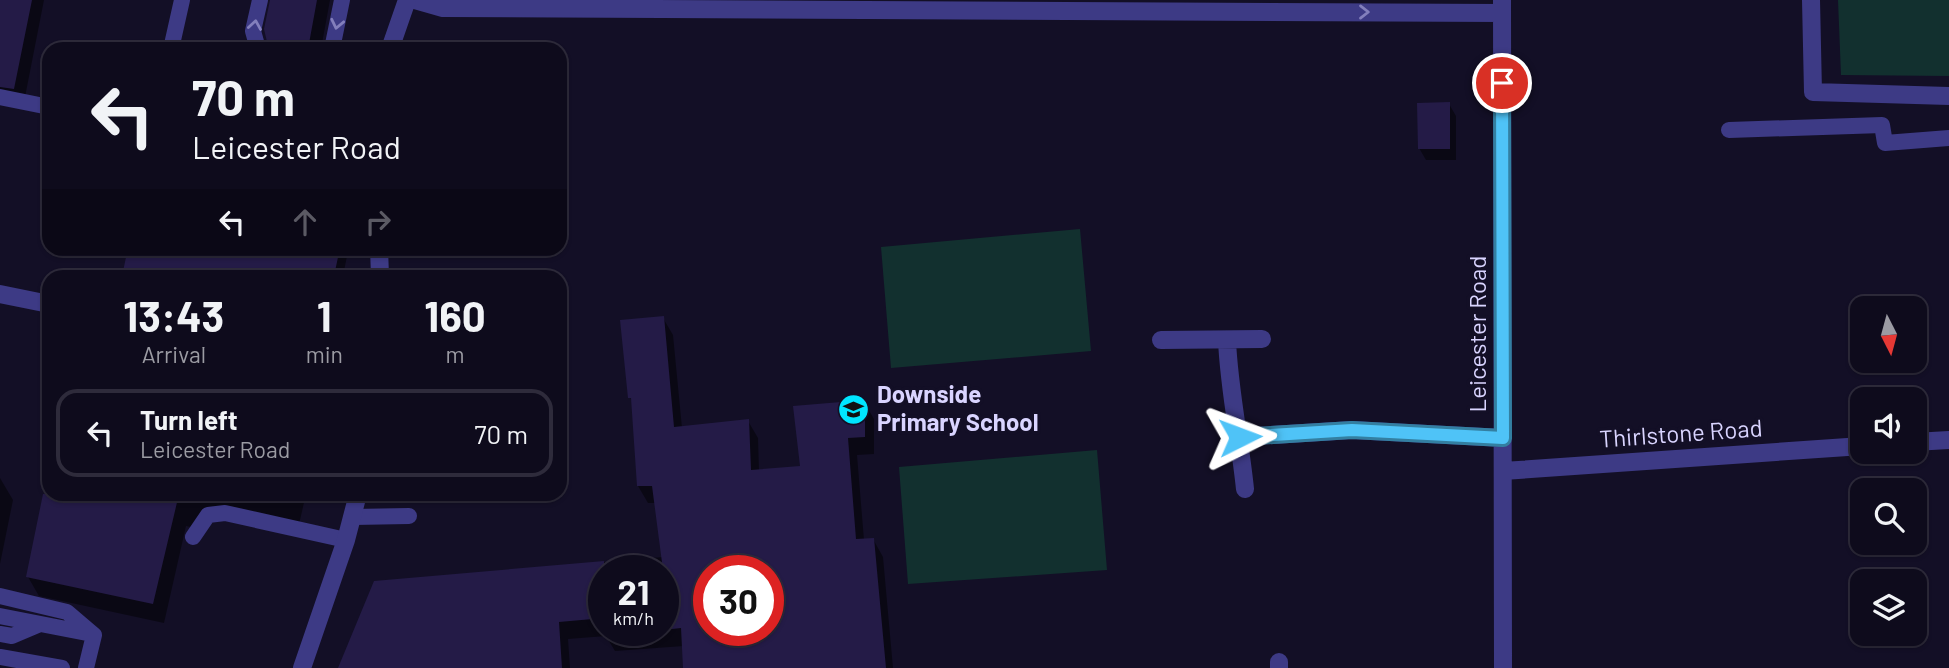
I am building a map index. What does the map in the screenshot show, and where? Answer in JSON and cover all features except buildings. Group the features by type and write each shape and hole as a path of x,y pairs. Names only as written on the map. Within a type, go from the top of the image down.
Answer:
{"street":[{"path":"392,42 407,0"},
{"path":"415,0 456,8 1502,7"},
{"path":"1811,0 1813,92 1949,96"},
{"name":"Leicester Road","path":"1502,7 1503,668"},
{"path":"0,294 42,303"},
{"path":"1161,340 1262,339"},
{"path":"1227,340 1228,378 1240,437 1245,489"},
{"path":"1240,437 1352,430 1503,438"},
{"path":"1927,441 1949,440"},
{"name":"Thirlstone Road","path":"1503,471 1850,447"},
{"path":"302,668 346,540 356,501"}],"lane":[{"path":"173,42 182,0"},
{"path":"256,42 253,31 260,0"},
{"path":"333,42 342,0"},
{"path":"0,97 42,106"},
{"path":"1729,130 1882,125 1885,143 1949,138"},
{"path":"193,537 208,515 225,513 346,540"},
{"path":"353,517 409,516"},
{"path":"0,596 67,612 94,635"},
{"path":"0,615 94,635"},
{"path":"0,634 12,636 38,625"},
{"path":"86,668 94,635"},
{"path":"0,657 62,668"}],"green space":[{"path":"1838,0 1949,0 1949,76 1841,75"},
{"path":"1080,229 1091,351 891,368 881,247"},
{"path":"1097,450 1107,570 908,584 899,467"}],"place":[{"name":"Downside Primary School","path":"854,409"}],"route":[{"path":"1240,437 1352,430 1503,438 1502,83"}]}
